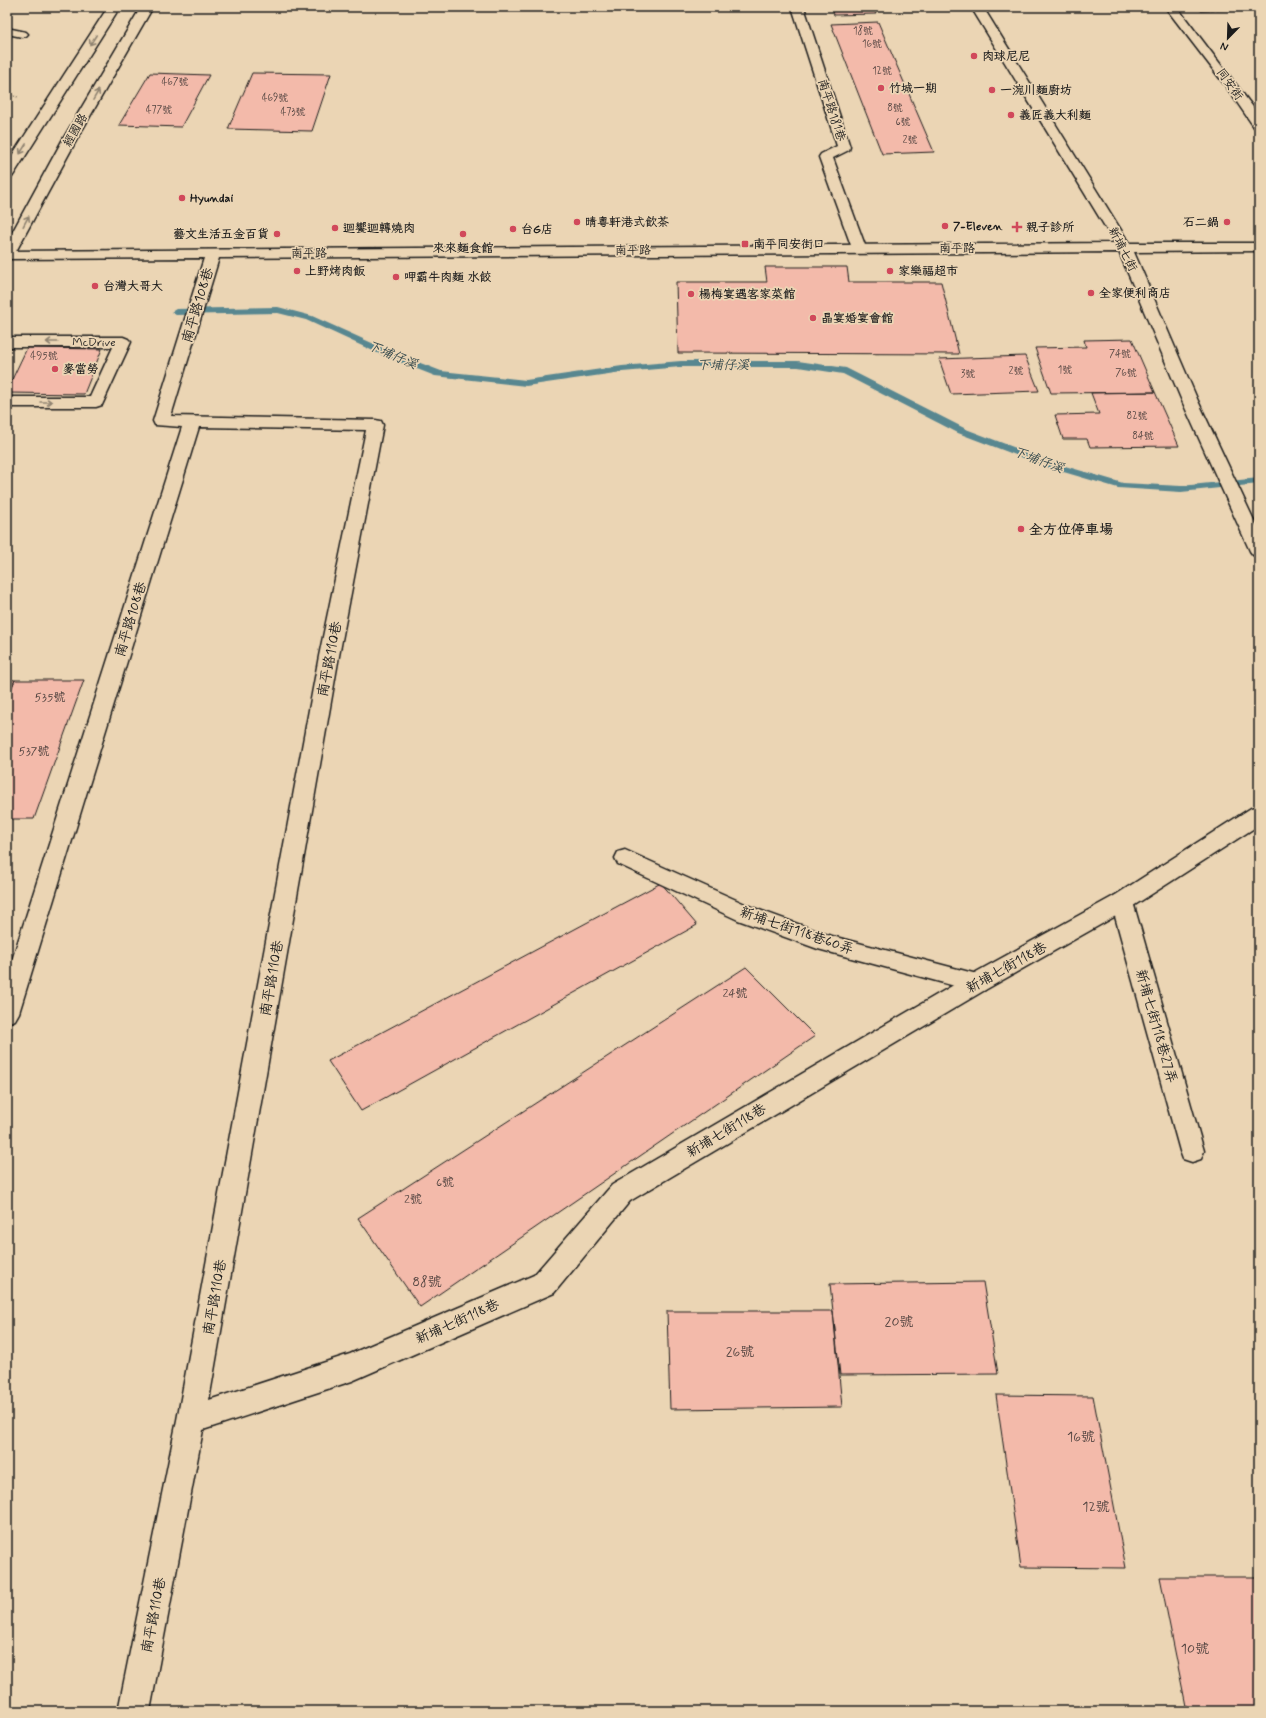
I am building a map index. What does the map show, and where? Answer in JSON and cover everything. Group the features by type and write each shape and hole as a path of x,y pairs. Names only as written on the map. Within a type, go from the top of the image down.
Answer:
{"street":[{"path":"7,174 114,7"},
{"name":"經國路","path":"7,255 70,139 147,7"},
{"name":"新埔七街","path":"977,7 1125,248 1259,551"},
{"name":"同安街","path":"1171,7 1229,82 1259,124"},
{"name":"南平路","path":"7,255 859,248 1259,247"},
{"name":"南平路108巷","path":"7,1013 192,422 161,421 213,254"},
{"name":"南平路110巷","path":"134,1711 191,1420 329,656 375,425 192,422"},
{"name":"新埔七街118巷","path":"191,1420 352,1367 544,1284 621,1193 977,983 1122,902 1259,814"}],"lane":[{"name":"南平路181巷","path":"798,7 844,147 826,157 859,248"},
{"path":"7,31 22,34"},
{"name":"McDrive","path":"7,342 122,342 96,402 7,402"},
{"name":"新埔七街118巷60弄","path":"625,858 746,914 826,943 977,983"},
{"name":"新埔七街118巷27弄","path":"1122,902 1192,1151"}],"building":[{"path":"832,7 873,7 876,14 834,15"},
{"path":"1198,7 1254,7 1256,9 1201,11"},
{"name":"竹城一期","path":"878,22 934,152 882,154 831,24"},
{"path":"150,73 209,75 181,127 119,125"},
{"path":"252,73 331,74 312,131 228,129"},
{"name":"晶宴婚宴會館","path":"765,267 847,267 849,282 941,282 959,354 678,353 676,282 767,282"},
{"path":"1132,339 1155,392 1051,393 1035,348 1086,347 1084,340"},
{"name":"麥當勞","path":"27,348 102,349 84,394 7,393 7,390"},
{"path":"1025,356 1039,391 951,394 939,359"},
{"path":"1155,392 1179,446 1090,447 1087,439 1063,439 1055,415 1099,414 1091,393"},
{"path":"7,679 15,680 7,698"},
{"path":"15,680 84,680 34,819 7,819 7,698"},
{"path":"661,883 697,925 361,1111 328,1061"},
{"path":"746,967 815,1036 420,1307 358,1218"},
{"path":"983,1282 998,1374 840,1375 830,1284"},
{"path":"667,1311 833,1311 842,1407 670,1409"},
{"path":"996,1395 1093,1396 1126,1568 1021,1567"},
{"path":"1160,1577 1259,1577 1259,1711 1187,1711"}],"waterway":[{"name":"下埔仔溪","path":"176,312 278,310 309,318 388,354 439,374 526,383 622,369 681,364 798,364 846,371 962,431 1054,466 1122,486 1181,489 1259,481"}],"place":[{"name":"肉球尼尼","path":"974,56"},
{"name":"竹城一期","path":"881,88"},
{"name":"一涴川麵廚坊","path":"992,90"},
{"name":"義匠義大利麵","path":"1011,115"},
{"name":"Hyundai","path":"182,198"},
{"name":"晴粵軒港式飲茶","path":"577,222"},
{"name":"石二鍋","path":"1227,222"},
{"name":"7-Eleven","path":"945,226"},
{"name":"親子診所","path":"1017,227"},
{"name":"迴饗迴轉燒肉","path":"335,228"},
{"name":"台G店","path":"513,229"},
{"name":"藝文生活五金百貨","path":"277,234"},
{"name":"來來麵食館","path":"463,234"},
{"name":"南平同安街口","path":"745,244"},
{"name":"上野烤肉飯","path":"297,271"},
{"name":"家樂福超市","path":"890,271"},
{"name":"呷霸牛肉麵 水餃","path":"396,277"},
{"name":"台灣大哥大","path":"95,286"},
{"name":"全家便利商店","path":"1091,293"},
{"name":"楊梅宴遇客家菜館","path":"691,294"},
{"name":"晶宴婚宴會館","path":"813,318"},
{"name":"麥當勞","path":"55,369"},
{"name":"全方位停車場","path":"1021,529"}]}
